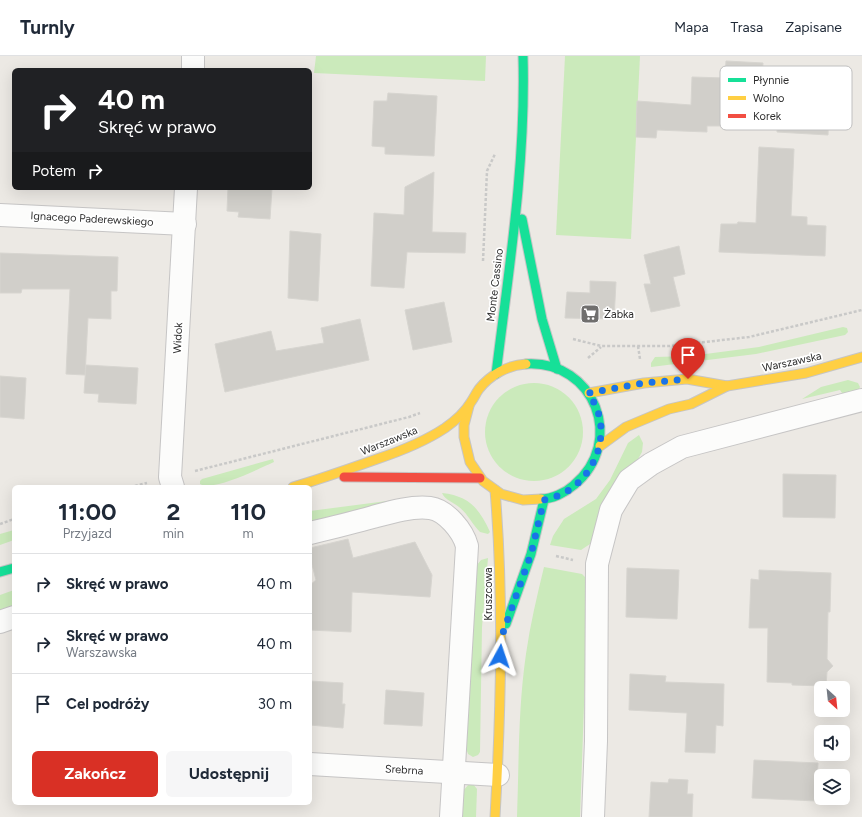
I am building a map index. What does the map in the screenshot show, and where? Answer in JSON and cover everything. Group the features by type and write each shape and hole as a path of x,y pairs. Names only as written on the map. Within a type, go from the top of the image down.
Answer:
{"main road":[{"name":"Monte Cassino","path":"496,374 518,200 524,96 523,56"},
{"name":"Monte Cassino","path":"518,200 542,319 558,368"},
{"name":"Warszawska","path":"600,446 626,426 669,409 691,404 727,386 806,373 862,357"},
{"path":"526,364 542,364 558,368 580,382 597,409 601,427 600,446 593,465 580,482 564,494 544,500 527,501 510,497 495,490 480,478 472,465 466,451 464,436 465,421 469,406 480,388 496,374 510,368 526,364"},
{"name":"Warszawska","path":"588,393 644,383 688,379 727,386"},
{"name":"Warszawska","path":"300,485 331,476 416,445 441,431 469,406"},
{"name":"Warszawska","path":"331,476 480,478"},
{"name":"Kruszcowa","path":"495,490 500,550 498,775 495,817"},
{"path":"500,641 531,554 544,500"},
{"path":"0,572 12,569"}],"street":[{"path":"193,68 194,56"},
{"name":"Widok","path":"172,482 186,190"},
{"name":"Ignacego Paderewskiego","path":"0,215 184,224"},
{"path":"593,817 596,741 597,564 611,510 629,480 651,464 682,447 862,400"},
{"path":"312,533 411,508 432,508 443,513 461,532 467,546 451,817"},
{"path":"0,622 12,618"},
{"name":"Srebrna","path":"312,764 498,775"}],"path":[{"path":"483,266 487,171"},
{"path":"572,338 601,346 670,346 749,337 862,310"},
{"path":"172,482 409,417"},
{"path":"0,524 12,520"}],"green space":[{"path":"316,56 486,56 485,81 314,73"},
{"path":"565,56 640,56 631,239 556,235"},
{"path":"843,327 847,328 848,332 845,335 756,354 651,367 651,363 655,357 690,356 759,347"},
{"path":"848,380 858,383 860,387 857,393 844,396 840,390 802,399 821,387"},
{"path":"534,383 553,386 569,397 580,413 583,432 580,451 569,467 553,478 534,481 515,478 499,467 488,451 485,432 488,413 499,397 515,386"},
{"path":"639,435 643,443 642,452 590,544 581,550 550,545 553,536 564,519 596,499 610,480 628,443"},
{"path":"273,459 274,462 248,474 215,485 200,484 202,479"},
{"path":"442,493 466,500 482,516 490,532 488,534 480,532 462,510 447,499"},
{"path":"410,498 312,524 312,511"},
{"path":"12,531 12,541 0,545 0,534"},
{"path":"488,558 482,627 480,752 478,755 473,757 468,754 466,748 477,565 481,560"},
{"path":"544,567 582,574 587,579 587,621 580,817 517,817 520,715 523,674 536,600"},
{"path":"12,591 12,608 0,612 0,595"},
{"path":"469,784 473,784 477,789 476,817 461,817 462,792"}],"building":[{"path":"726,61 763,63 763,66 726,66"},
{"path":"692,77 720,78 720,126 707,126 707,132 657,130 656,138 636,137 637,101 691,105"},
{"path":"388,93 437,96 434,156 385,154 385,147 372,146 374,101 387,101"},
{"path":"777,130 828,130 828,135 777,132"},
{"path":"759,147 794,149 791,216 807,217 807,225 826,226 825,256 719,252 721,224 737,224 738,222 756,223"},
{"path":"434,172 432,232 466,233 465,253 407,252 404,288 371,286 374,213 404,215 405,187"},
{"path":"228,190 272,190 270,219 238,217 239,212 227,211"},
{"path":"290,231 321,234 318,301 288,298"},
{"path":"679,246 685,274 673,277 680,306 651,312 644,284 651,284 644,255"},
{"path":"0,253 118,257 117,291 111,291 111,319 88,318 85,375 66,374 70,289 22,289 21,293 0,293"},
{"path":"590,281 616,282 614,319 565,318 567,292 590,293"},
{"path":"444,302 452,342 413,350 405,310"},
{"path":"360,319 369,360 225,392 215,344 271,331 276,351 324,343 321,328"},
{"path":"86,365 138,368 136,404 98,402 99,394 84,393"},
{"path":"0,376 26,378 24,419 0,417"},
{"path":"783,474 836,475 835,518 783,517"},
{"path":"348,539 353,558 415,542 432,575 430,597 352,592 351,632 312,630 312,583 316,580 312,565 312,548"},
{"path":"627,568 679,570 677,619 626,617"},
{"path":"759,570 831,573 827,659 833,666 827,672 826,681 814,681 814,686 767,682 768,628 749,628 751,579 759,580"},
{"path":"630,674 666,676 665,682 724,684 723,726 716,725 715,753 685,752 687,713 629,710"},
{"path":"312,681 343,683 342,704 345,704 343,728 312,725"},
{"path":"386,690 424,693 422,726 384,724"},
{"path":"754,760 818,763 818,769 814,769 814,801 752,798"},
{"path":"669,779 688,780 687,794 693,794 692,817 649,817 651,782 668,783"}],"traffic: fast":[{"path":"496,374 516,215 522,136 523,56"},
{"path":"522,219 542,319 557,369"},
{"path":"526,364 550,366 570,375 585,389 595,407 600,427 598,447 590,467 567,491 554,497 541,499"},
{"path":"506,624 531,554 544,500"},
{"path":"0,572 12,569"}],"traffic: slow":[{"path":"600,446 626,427 669,409 691,404 727,386 806,373 862,357"},
{"path":"299,485 395,453 429,438 460,416 488,379 513,366 526,364"},
{"path":"589,393 644,383 687,379 727,386"},
{"path":"469,406 464,425 464,437 470,462 483,481 501,494 523,500 541,499"},
{"path":"495,490 501,613 499,735 495,817"}],"traffic: jam":[{"path":"344,477 480,478"}],"place":[{"name":"Żabka","path":"590,314"}],"route":[{"path":"500,656 500,641 531,554 544,500 564,494 580,482 593,465 600,446 601,427 597,409 588,393 644,383 688,379"}]}
